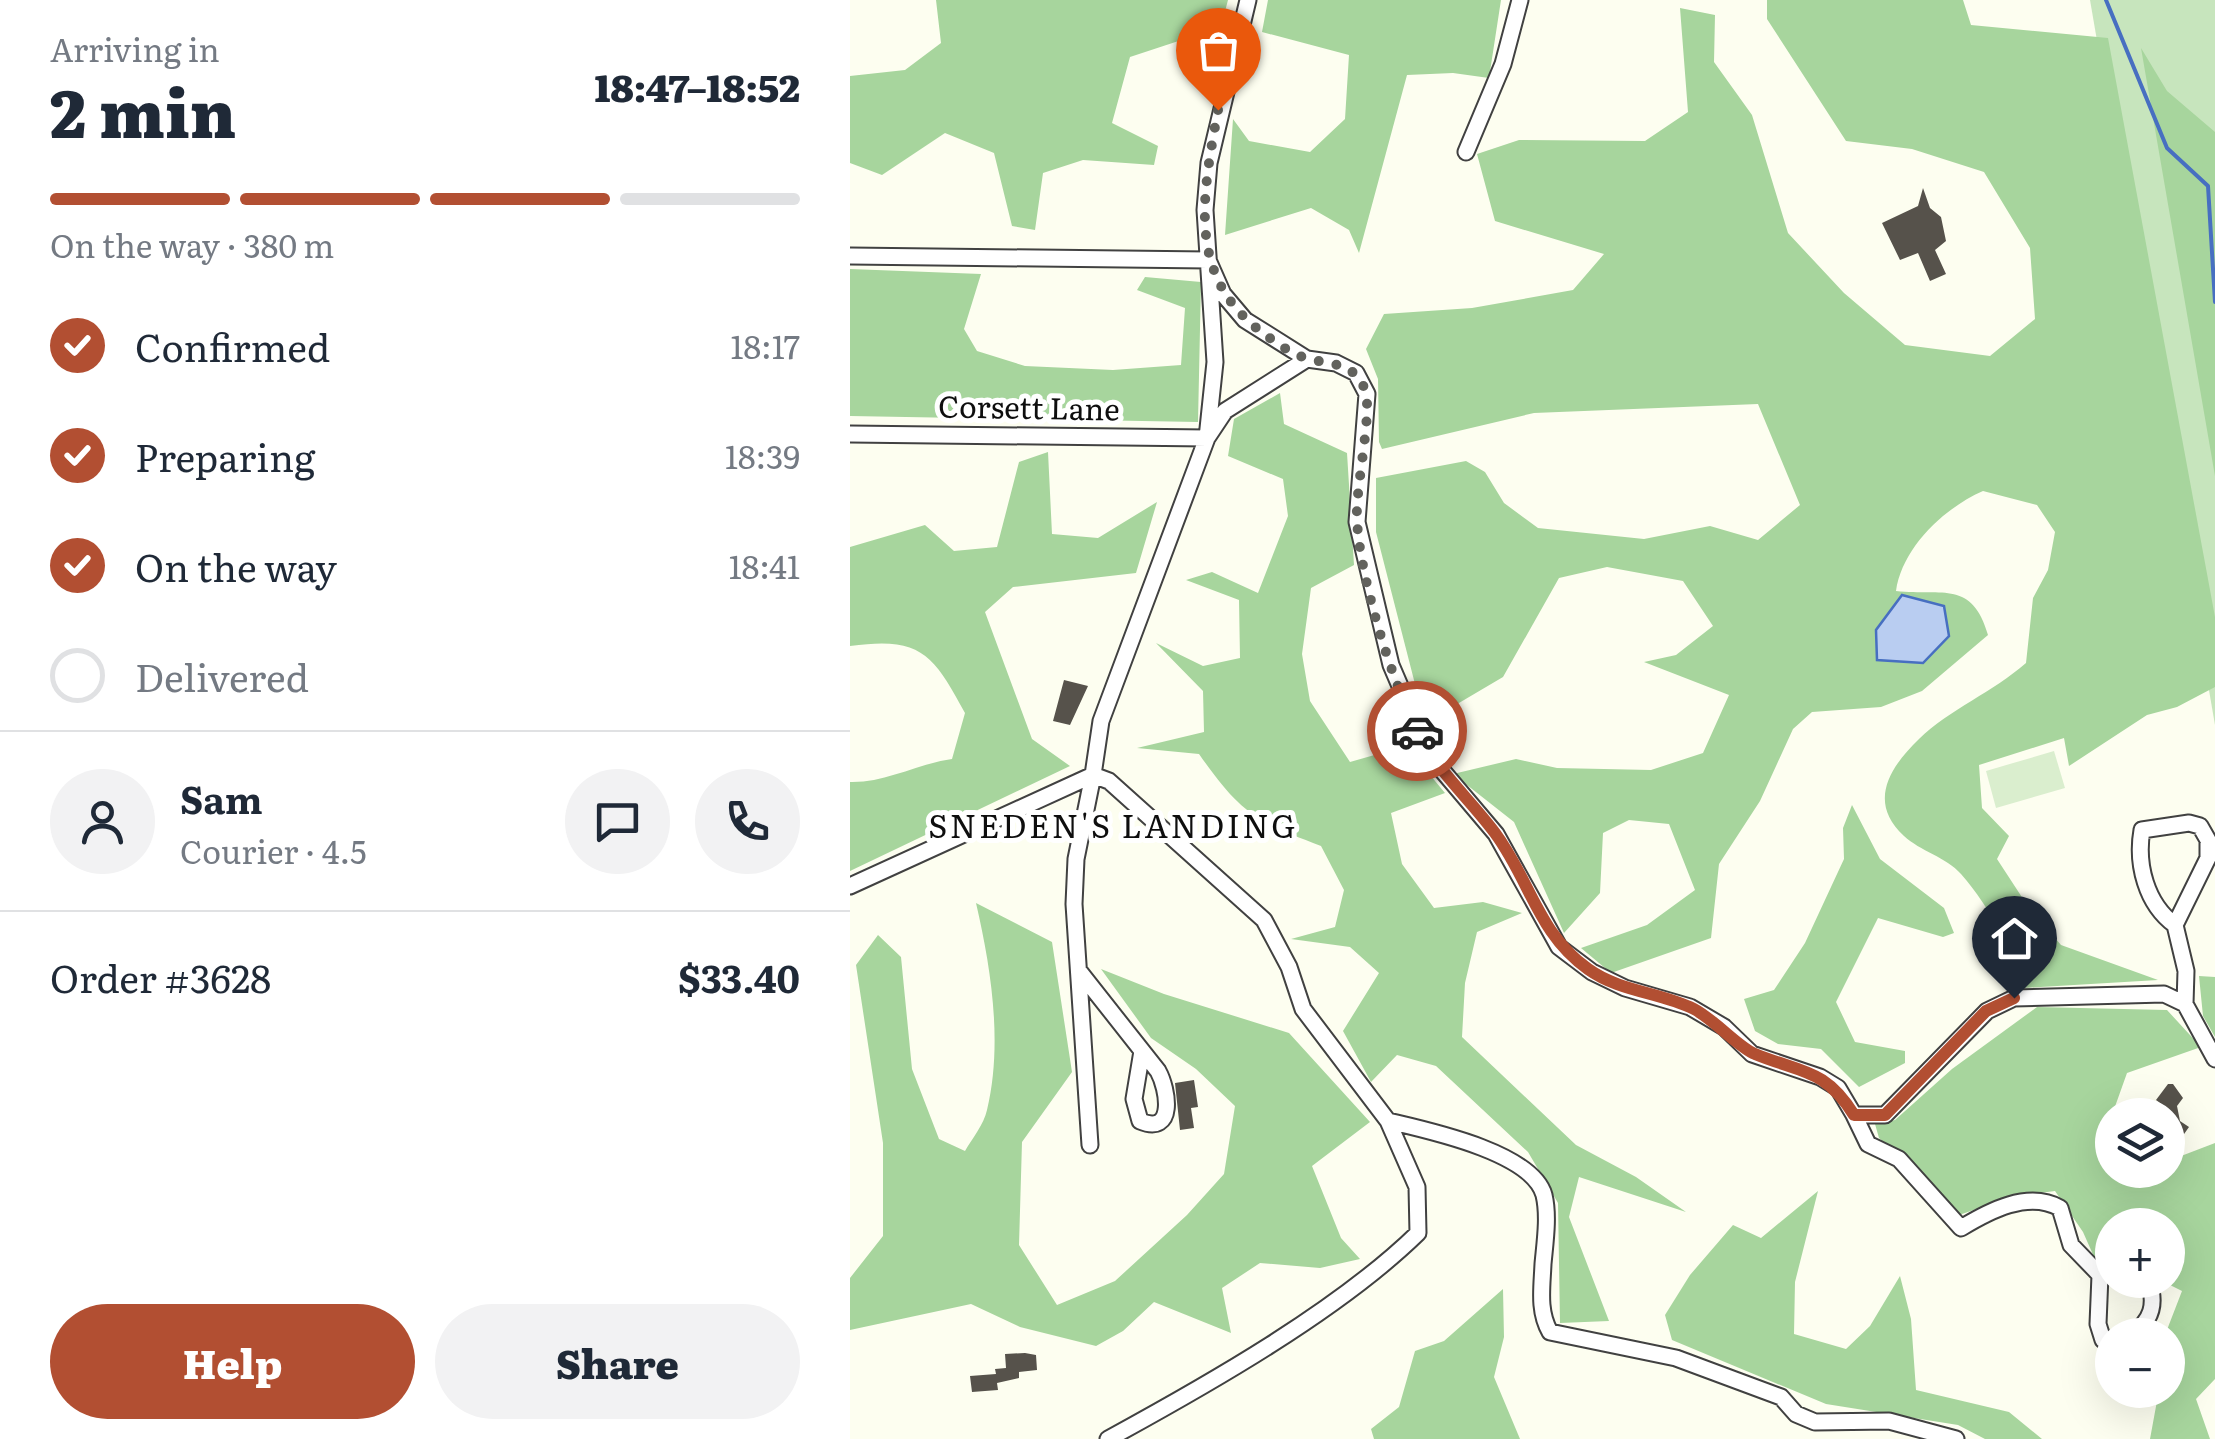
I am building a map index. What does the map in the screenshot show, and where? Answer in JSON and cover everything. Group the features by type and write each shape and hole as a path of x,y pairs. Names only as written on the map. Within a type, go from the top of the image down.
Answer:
{"street":[{"path":"1208,438 1215,362 1205,210 1209,163 1248,0"},
{"path":"1466,152 1503,64 1520,0"},
{"path":"850,256 1208,260"},
{"path":"1208,260 1223,294 1245,320 1306,359 1336,363 1356,373 1367,394 1357,522 1391,665 1409,715 1430,756 1496,834 1560,946 1592,972 1634,991 1695,1010 1724,1026 1752,1054 1820,1077 1838,1088 1868,1144 1899,1160 1961,1228 2012,1204 2050,1202 2060,1208 2078,1254 2095,1265"},
{"path":"1090,1145 1074,878 1102,721 1208,438 1225,410 1306,359"},
{"name":"Corsett Lane","path":"850,434 1208,438"},
{"path":"850,886 1093,776 1108,781 1264,920 1289,967 1303,1009 1388,1121 1417,1187 1418,1233 1390,1260 1260,1348 1108,1439"},
{"path":"2175,925 2160,914 2138,853 2142,830 2189,822 2200,826 2208,840 2208,858 2175,925 2186,971 2185,1004 2215,1060"},
{"path":"1079,971 1142,1051"},
{"path":"1854,1115 1885,1115 1986,1011 2014,998 2142,991 2164,994 2185,1004"},
{"path":"1388,1121 1485,1149 1521,1166 1537,1182 1544,1193 1546,1218 1541,1304 1550,1332 1676,1358 1781,1397 1796,1414 1815,1422 1889,1421 1956,1439"}],"green space":[{"path":"936,0 1228,0 1221,27 1130,57 1112,123 1158,146 1154,165 1083,160 1043,173 1035,230 1012,226 994,153 945,133 882,175 850,163 850,76 905,70 941,43"},
{"path":"1268,0 1501,0 1489,78 1453,73 1407,75 1359,253 1349,230 1311,208 1225,235 1233,119 1249,141 1310,152 1345,119 1349,55 1262,32"},
{"path":"1767,0 1963,0 1971,25 2108,38 2215,617 2215,687 2177,707 2147,715 2069,766 2064,738 1979,765 1982,808 2009,836 1997,859 2029,908 2061,945 2158,980 2022,988 1998,928 1982,901 1955,868 1904,836 1887,810 1887,785 1909,750 1931,728 2026,663 2033,598 2048,570 2055,532 2037,505 1983,491 1940,519 1916,545 1896,591 1965,598 1974,606 1988,635 1922,691 1881,707 1812,712 1793,729 1760,801 1719,864 1711,938 1611,973 1581,948 1647,925 1695,890 1669,824 1629,820 1603,833 1600,893 1564,933 1514,822 1453,774 1516,759 1557,768 1651,770 1703,753 1729,695 1644,662 1676,655 1713,626 1683,581 1607,567 1559,578 1503,677 1425,723 1376,532 1376,478 1466,461 1485,472 1504,503 1538,528 1644,539 1710,526 1758,540 1800,505 1758,404 1534,413 1382,449 1379,442 1378,379 1366,349 1384,314 1472,308 1573,290 1604,254 1495,221 1477,154 1519,140 1645,141 1688,112 1680,8 1715,15 1714,62 1752,115 1788,233 1844,293 1905,345 1990,356 2035,319 2030,248 1984,172 1912,149 1846,141 1767,19"},
{"path":"2090,0 2215,0 2215,725"},
{"path":"2141,48 2167,91 2215,132 2215,476"},
{"path":"850,269 981,274 964,329 977,351 1025,366 1113,370 1181,365 1185,308 1137,290 1145,277 1201,282 1198,422 850,416"},
{"path":"1280,393 1284,424 1347,453 1354,565 1311,588 1302,654 1310,701 1350,762 1406,746 1445,793 1391,813 1402,864 1434,908 1483,902 1522,913 1477,932 1465,983 1462,1037 1576,1145 1636,1177 1686,1212 1579,1177 1569,1217 1609,1321 1560,1323 1558,1203 1528,1152 1436,1066 1397,1055 1371,1082 1343,1031 1379,973 1350,947 1291,939 1335,927 1344,890 1321,846 1250,812 1199,754 1137,748 1204,732 1203,691 1156,643 1203,666 1240,658 1239,600 1186,580 1212,572 1258,593 1288,516 1283,479 1228,456 1234,419"},
{"path":"1048,452 1052,534 1098,538 1157,502 1136,573 1013,587 985,612 1032,739 1070,766 850,871 850,782 876,780 952,759 965,713 944,676 922,654 893,644 850,646 850,547 925,525 954,551 997,547 1019,462"},
{"path":"2054,751 2065,788 1996,808 1986,771"},
{"path":"1852,805 1880,859 1944,908 1954,933 1943,937 1878,918 1836,1002 1855,1042 1905,1051 1905,1063 1859,1087 1821,1049 1778,1044 1755,1031 1744,999 1774,990 1805,943 1844,859 1843,828"},
{"path":"976,903 1052,942 1072,1072 1022,1142 1019,1245 1057,1305 1115,1281 1187,1215 1224,1174 1235,1106 1196,1069 1151,1038 1101,969 1164,994 1289,1033 1370,1122 1312,1166 1341,1238 1360,1259 1320,1268 1260,1263 1222,1288 1231,1333 1154,1302 1123,1331 1096,1346 1020,1327 971,1304 850,1330 850,1278 883,1236 883,1143 856,965 878,935 901,957 912,1069 939,1139 965,1151 985,1115 994,1059 990,979"},
{"path":"2199,976 2215,977 2215,1037 2203,1016"},
{"path":"2037,1007 2167,1010 2201,1047 2127,1073 2118,1098 2095,1098 2095,1188 2185,1188 2185,1154 2215,1143 2215,1379 2196,1399 2210,1439 2150,1439 2156,1408 2185,1408 2185,1318 2172,1318 2179,1298 2185,1298 2185,1208 2095,1208 2095,1259 2083,1232 2055,1191 2015,1196 1959,1215 1879,1138 1875,1124 1895,1120 1952,1069"},
{"path":"1818,1191 1795,1282 1794,1334 1846,1349 1870,1326 1900,1276 1911,1319 1916,1390 2009,1412 2042,1439 1985,1439 1958,1425 1826,1404 1672,1340 1665,1315 1690,1275 1733,1225 1761,1238"},
{"path":"1503,1289 1504,1337 1494,1377 1520,1439 1374,1439 1371,1429 1399,1407 1415,1351 1444,1341"}],"water":[{"path":"1902,595 1944,606 1949,636 1923,663 1877,660 1876,630"}],"building":[{"path":"1923,188 1930,208 1941,217 1946,241 1935,250 1946,274 1930,281 1918,253 1900,260 1882,223 1918,206"},
{"path":"1064,680 1088,686 1070,725 1053,721"},
{"path":"1194,1080 1198,1107 1191,1108 1194,1128 1180,1130 1175,1083"},
{"path":"2168,1084 2173,1084 2183,1098 2158,1098"},
{"path":"1005,1354 1036,1355 1037,1370 1019,1372 1019,1378 997,1383 998,1390 972,1392 970,1376 996,1374 995,1369 1006,1368"}],"waterway":[{"path":"2106,0 2167,148 2208,186 2215,302"}],"way so far":[{"path":"1218,110 1205,210 1208,260 1223,294 1245,320 1306,359 1336,363 1356,373 1367,394 1357,522 1391,665 1417,731"}],"district":[{"name":"SNEDEN'S LANDING","path":"1113,827"}],"route":[{"path":"1417,731 1430,756 1496,834 1534,909 1560,946 1592,972 1634,991 1690,1007 1724,1026 1752,1054 1820,1077 1838,1088 1854,1115 1885,1115 1986,1011 2014,998"}]}
